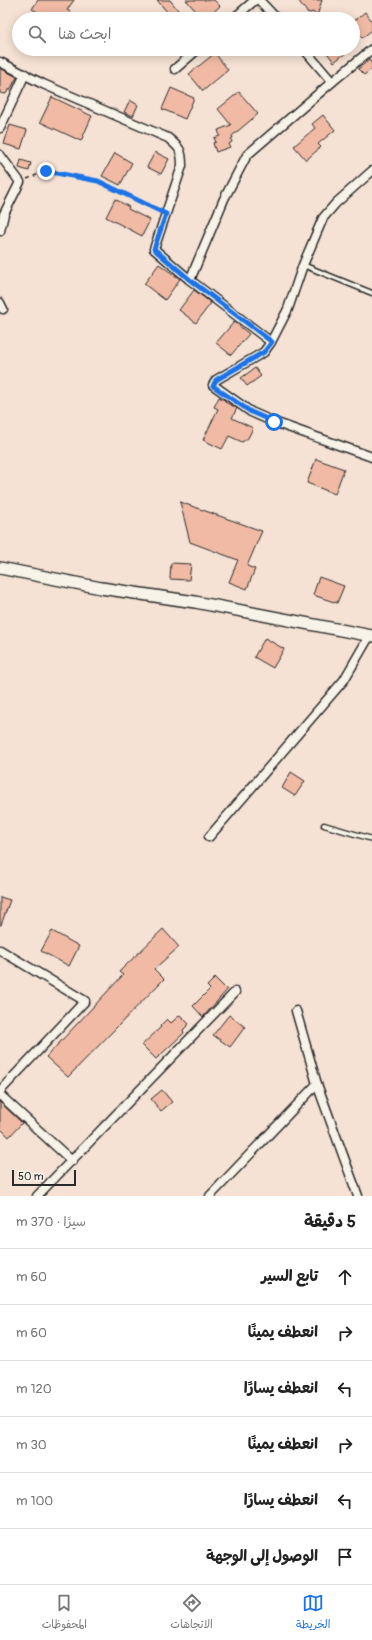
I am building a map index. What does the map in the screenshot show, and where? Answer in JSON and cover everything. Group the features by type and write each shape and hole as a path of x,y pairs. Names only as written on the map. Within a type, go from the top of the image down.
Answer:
{"street":[{"path":"241,12 255,0"},
{"path":"259,0 270,12"},
{"path":"190,280 224,199 247,155 372,49"},
{"path":"175,69 190,56"},
{"path":"310,56 332,82"},
{"path":"0,62 168,138 179,147 182,156 182,166 154,249 190,280 272,342"},
{"path":"0,128 25,74"},
{"path":"0,155 20,182 4,214 0,231"},
{"path":"372,171 336,202 323,218 303,265 288,309 272,342 264,352 216,380 213,386 251,412 274,422 372,457"},
{"path":"0,568 101,588 195,602 371,636 344,680 209,837"},
{"path":"0,1091 86,1001 1,952"},
{"path":"37,1196 235,992"},
{"path":"296,1011 317,1084 358,1196"},
{"path":"210,1196 317,1084"},
{"path":"0,1095 72,1161"}],"lane":[{"path":"303,265 372,293"},
{"path":"324,825 372,839"}],"path":[{"path":"20,182 46,171 98,181 166,214"}],"building":[{"path":"38,0 74,0 67,10 71,12 38,12 32,9"},
{"path":"157,0 170,0 179,12 167,12"},
{"path":"186,0 214,0 220,6 214,12 197,12"},
{"path":"298,0 322,0 318,12 307,12"},
{"path":"365,12 372,21 372,30 362,38 360,36 360,16"},
{"path":"211,56 217,56 228,70 203,91 189,74"},
{"path":"329,56 342,56 334,62"},
{"path":"369,60 372,64 372,69 364,75 358,69"},
{"path":"0,68 17,77 6,94 0,93"},
{"path":"171,88 194,98 185,119 162,109"},
{"path":"239,92 258,114 232,136 232,142 229,144 230,147 216,152 213,143 216,142 214,138 220,136 218,130 231,125 218,109"},
{"path":"52,97 92,116 81,141 40,122"},
{"path":"130,100 138,105 133,116 124,112"},
{"path":"323,115 335,130 318,144 321,147 306,160 294,146 315,128 312,124"},
{"path":"10,125 27,130 21,149 4,144"},
{"path":"155,152 169,159 161,174 147,167"},
{"path":"115,153 132,163 120,185 102,176"},
{"path":"21,160 31,163 29,171 19,168"},
{"path":"115,199 129,207 128,209 150,220 142,236 106,217"},
{"path":"159,264 180,279 165,300 144,284"},
{"path":"194,290 211,303 196,323 179,310"},
{"path":"234,322 249,334 231,355 216,343"},
{"path":"255,368 261,376 247,386 241,378"},
{"path":"219,397 237,408 232,418 253,428 248,438 242,442 229,436 222,449 203,440 218,409 214,407"},
{"path":"316,459 344,469 335,494 307,483"},
{"path":"180,502 262,531 247,566 255,569 247,589 229,582 238,560 190,542"},
{"path":"171,563 191,564 189,580 170,579"},
{"path":"319,577 344,586 337,603 313,595"},
{"path":"265,638 284,649 273,668 254,657"},
{"path":"291,772 305,781 295,796 282,788"},
{"path":"0,897 10,900 1,925 0,925"},
{"path":"163,929 179,947 154,969 164,979 68,1077 46,1057 123,975 119,972"},
{"path":"52,931 79,946 69,966 41,951"},
{"path":"215,978 227,990 203,1017 193,1006 210,989 207,986"},
{"path":"180,1015 189,1024 183,1030 184,1033 156,1059 142,1045 161,1027 160,1026 167,1019 171,1023"},
{"path":"229,1015 245,1027 230,1047 213,1035"},
{"path":"162,1090 172,1102 161,1111 151,1099"},
{"path":"0,1102 22,1123 9,1137 0,1128"}],"route":[{"path":"46,171 98,181 166,214 154,249 158,254 272,342 264,352 216,380 213,386 251,412 274,422"}]}
